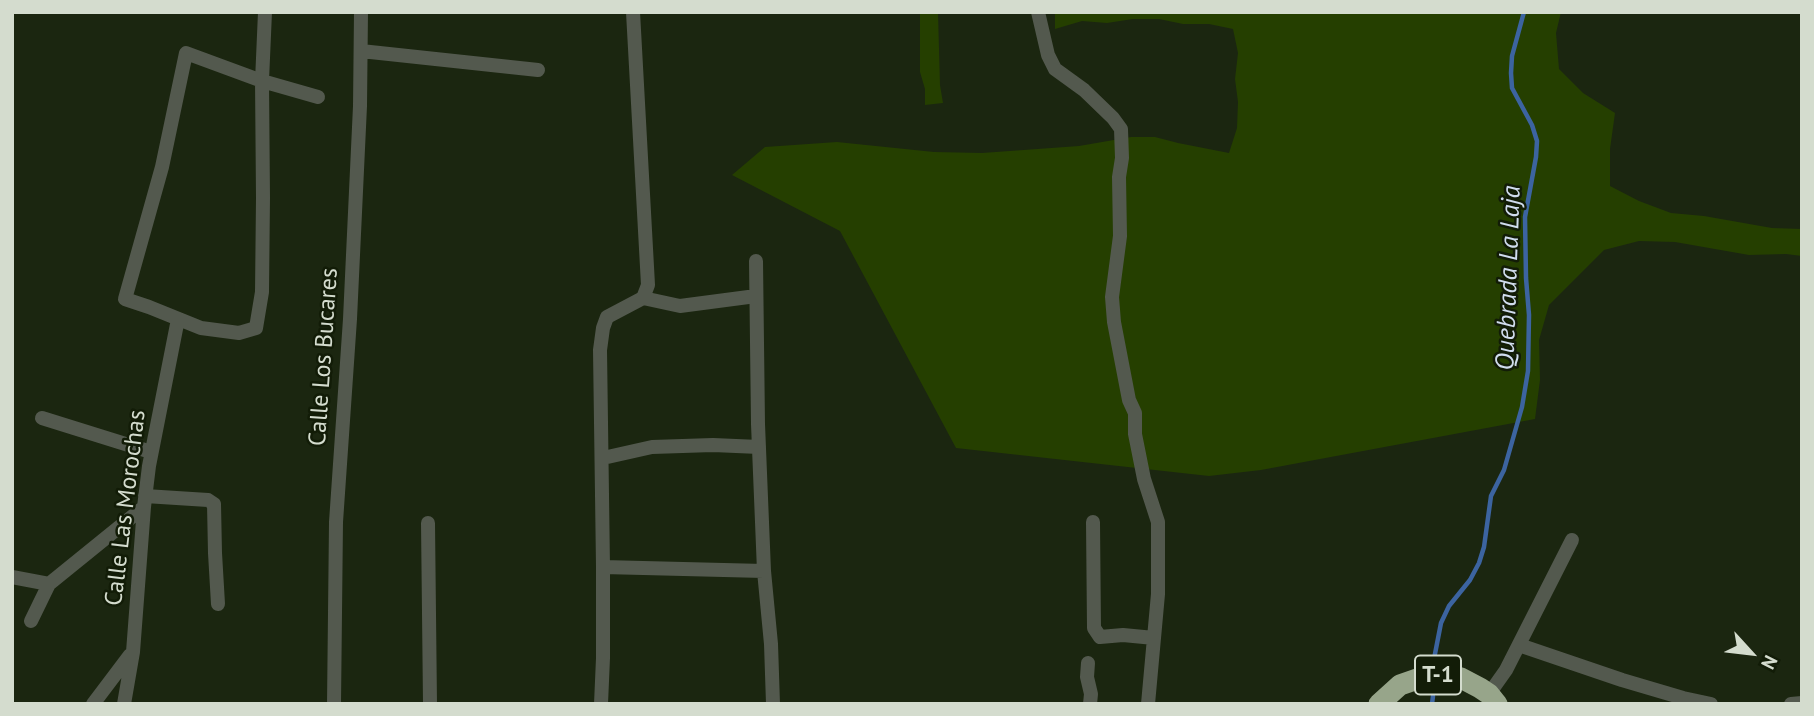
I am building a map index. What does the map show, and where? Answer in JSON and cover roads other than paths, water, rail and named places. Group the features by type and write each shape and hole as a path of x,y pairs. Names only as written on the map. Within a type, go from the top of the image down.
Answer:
{"highway":[{"name":"T-1","path":"1379,704 1400,685 1423,677 1448,674 1461,678 1493,699"}],"street":[{"path":"265,12 261,81 262,265 257,328 239,333 201,328 125,299 162,167 186,54 261,81 318,97"},
{"name":"Calle Los Bucares","path":"334,704 336,522 350,319 360,106 361,12"},
{"path":"633,12 648,285 643,298"},
{"path":"1038,12 1048,55 1055,69 1084,90 1121,129 1119,236 1112,298 1118,349 1129,400 1135,413 1135,434 1144,479 1158,522 1158,594 1148,704"},
{"path":"361,51 538,70"},
{"path":"756,261 759,447 773,704"},
{"path":"601,704 603,457 600,350 607,317 643,298 680,306 756,296"},
{"name":"Calle Las Morochas","path":"124,704 133,652 144,501 178,319"},
{"path":"42,418 152,452"},
{"path":"603,457 652,447 759,447"},
{"path":"31,621 49,584 144,501 208,500 214,504 218,604"},
{"path":"1093,522 1094,628 1100,637 1123,635 1154,638"},
{"path":"428,523 430,704"},
{"path":"1493,699 1572,540"},
{"path":"603,567 764,571"},
{"path":"12,577 49,584"},
{"path":"1519,645 1622,680 1711,704"},
{"path":"93,704 133,652"},
{"path":"1088,663 1090,704"},
{"path":"1791,704 1802,703"}],"waterway":[{"name":"Quebrada La Laja","path":"1434,659 1441,623 1449,606 1470,580 1479,563 1484,547 1491,496 1504,470 1522,407 1528,371 1525,217 1537,141 1532,125 1512,88 1511,73 1512,56 1524,12"},
{"name":"Quebrada La Laja","path":"1432,704 1433,696"}]}
